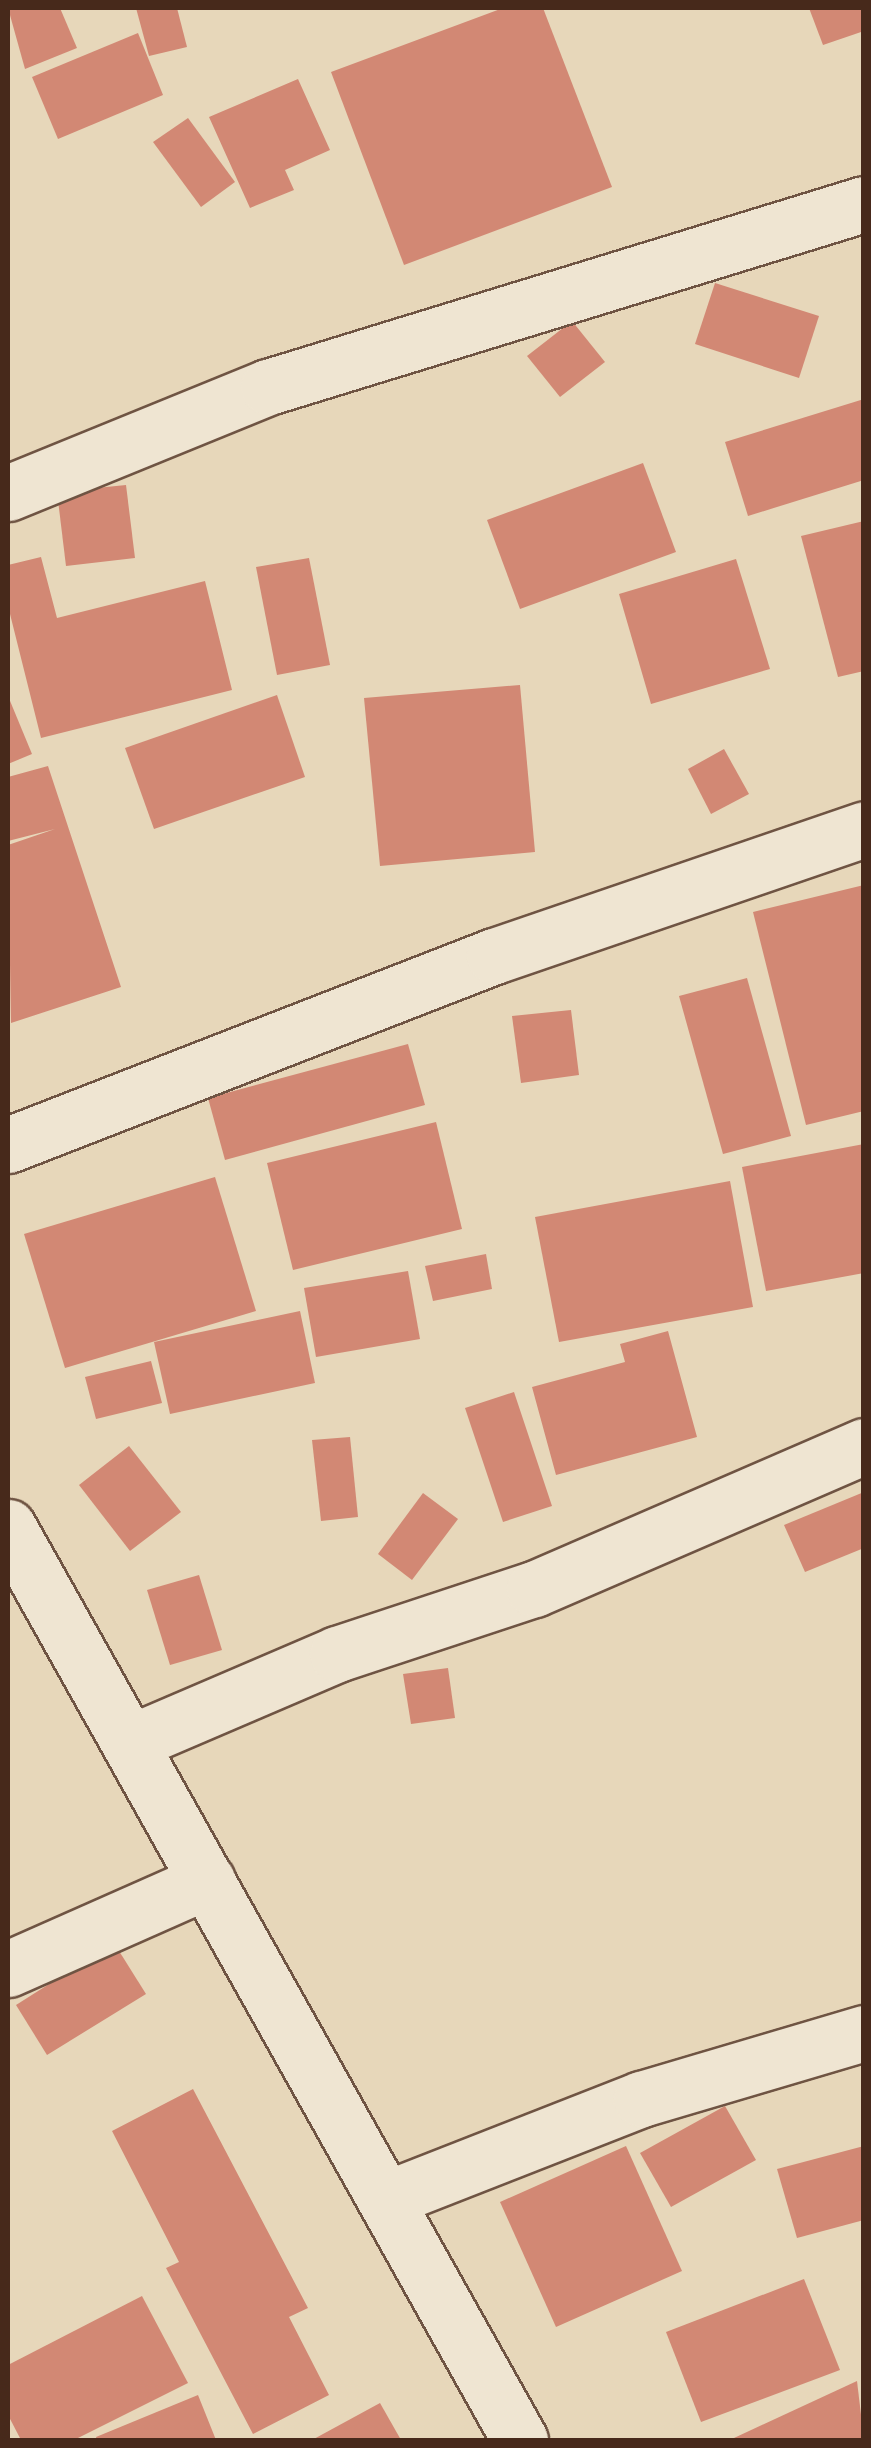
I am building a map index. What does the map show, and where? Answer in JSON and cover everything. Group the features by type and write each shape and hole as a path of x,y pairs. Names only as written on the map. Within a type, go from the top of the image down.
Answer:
{"street":[{"path":"8,493 268,387 864,204"},
{"path":"8,1145 494,956 864,829"},
{"path":"132,1742 337,1654 534,1589 864,1446"},
{"path":"8,1528 391,2197 520,2440"},
{"path":"8,1969 207,1881"},
{"path":"391,2197 641,2099 864,2034"}],"building":[{"path":"8,8 60,8 77,48 25,69"},
{"path":"136,8 177,8 187,47 149,56"},
{"path":"503,8 543,8 612,187 404,265 331,72"},
{"path":"809,8 864,8 864,31 823,45"},
{"path":"138,33 163,95 58,139 32,77"},
{"path":"298,79 330,150 285,170 294,190 250,208 209,117"},
{"path":"188,118 235,182 201,207 153,142"},
{"path":"715,283 819,316 799,378 695,344"},
{"path":"572,321 605,362 560,397 527,356"},
{"path":"864,399 864,480 748,516 725,442"},
{"path":"643,463 676,552 520,609 487,520"},
{"path":"126,485 135,558 66,566 57,492"},
{"path":"864,521 864,671 838,677 801,536"},
{"path":"41,557 57,618 205,581 232,690 41,738 8,606 8,565"},
{"path":"309,558 330,665 277,675 256,567"},
{"path":"736,559 770,669 651,704 619,594"},
{"path":"520,685 535,852 380,866 364,698"},
{"path":"277,695 305,777 154,829 125,748"},
{"path":"8,696 32,754 8,764"},
{"path":"724,749 749,794 711,814 688,769"},
{"path":"48,766 121,987 11,1023 8,845 55,829 8,841 8,777"},
{"path":"864,885 864,1111 806,1125 753,912"},
{"path":"747,978 791,1136 723,1154 679,996"},
{"path":"571,1010 579,1075 521,1083 512,1016"},
{"path":"408,1044 425,1105 225,1160 208,1098"},
{"path":"436,1122 462,1229 293,1270 267,1163"},
{"path":"864,1144 864,1273 766,1291 742,1167"},
{"path":"215,1177 256,1311 65,1368 24,1234"},
{"path":"730,1181 753,1307 559,1342 535,1217"},
{"path":"486,1254 492,1289 433,1301 425,1266"},
{"path":"408,1271 420,1339 316,1357 304,1288"},
{"path":"300,1311 315,1383 170,1414 154,1342"},
{"path":"668,1331 697,1437 556,1475 532,1387 625,1362 620,1344"},
{"path":"151,1361 162,1403 96,1419 85,1377"},
{"path":"514,1392 552,1506 503,1522 465,1408"},
{"path":"350,1437 358,1517 321,1521 312,1440"},
{"path":"129,1446 181,1512 130,1551 79,1485"},
{"path":"864,1492 864,1548 805,1572 784,1525"},
{"path":"423,1493 458,1519 412,1580 378,1554"},
{"path":"199,1575 222,1650 170,1665 147,1590"},
{"path":"448,1668 455,1718 411,1724 403,1674"},
{"path":"114,1943 146,1994 47,2055 16,2005"},
{"path":"193,2089 308,2308 289,2317 329,2395 253,2434 166,2268 179,2262 112,2131"},
{"path":"725,2106 756,2160 671,2207 640,2153"},
{"path":"626,2146 682,2271 556,2327 500,2202"},
{"path":"864,2146 864,2220 797,2238 777,2169"},
{"path":"804,2279 840,2370 701,2422 666,2332"},
{"path":"142,2296 188,2383 74,2440 21,2440 8,2415 8,2365"},
{"path":"857,2381 864,2440 734,2438"},
{"path":"198,2395 216,2440 97,2440 96,2437"},
{"path":"380,2403 401,2440 312,2440"}]}
